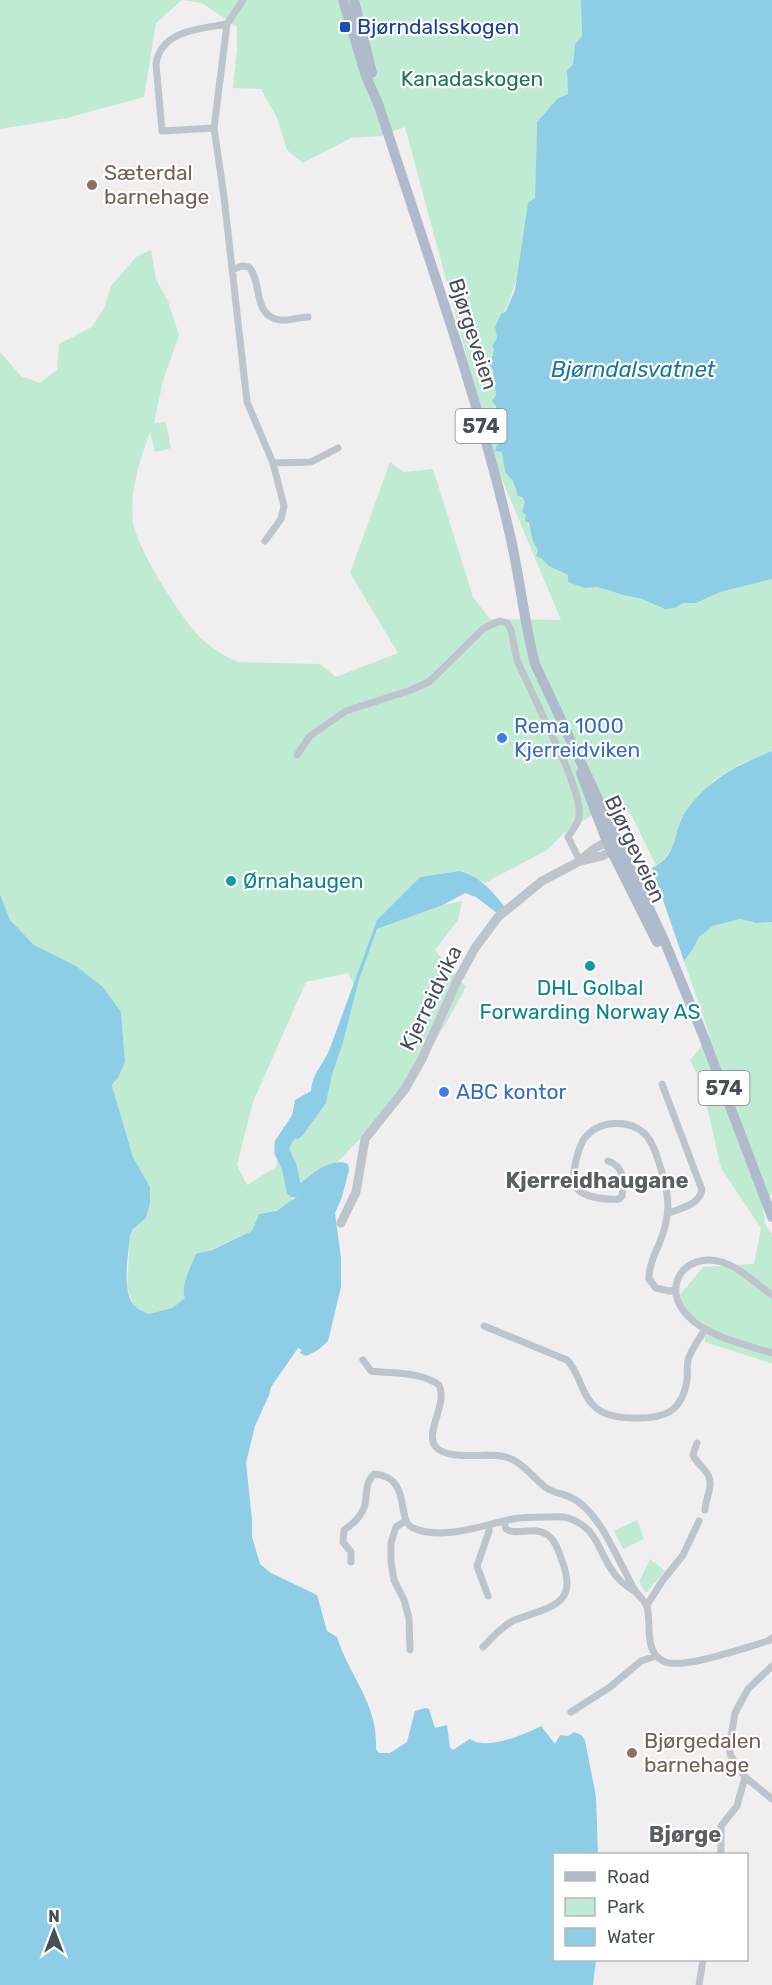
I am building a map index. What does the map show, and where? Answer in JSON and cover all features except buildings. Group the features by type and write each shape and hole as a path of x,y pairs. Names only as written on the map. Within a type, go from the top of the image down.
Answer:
{"main road":[{"name":"Bjørgeveien","path":"343,0 366,76 379,106"},
{"name":"Bjørgeveien","path":"354,0 379,106 473,395 510,537 528,639 535,664 574,747 584,782 612,845 664,940 772,1217"}],"street":[{"path":"243,0 227,24 214,128 247,402 273,463 284,506 281,519 266,541"},
{"path":"214,128 162,131 156,64 158,53 164,44 180,33 227,24"},
{"path":"232,270 242,266 249,267 254,272 260,303 264,312 272,318 282,321 308,317"},
{"path":"273,463 311,462 338,448"},
{"name":"Bjørgeveien","path":"297,755 310,736 345,711 429,682 484,628 500,621 507,623 511,630 518,660 572,785 579,814 578,822 568,837 580,861"},
{"name":"Kjerreidvika","path":"341,1223 356,1192 365,1139 405,1089 423,1059 458,979 475,948 498,917 542,881 580,861 597,846 612,845"},
{"path":"662,1084 702,1190 700,1198 696,1201 669,1213"},
{"path":"608,1161 614,1163 623,1176 622,1196 614,1199 582,1193 574,1181 574,1173 580,1145 590,1133 607,1125 622,1123 644,1134 653,1146 667,1192 669,1213 651,1265 650,1279 656,1288 676,1290"},
{"path":"772,1295 737,1269 722,1262 699,1261 686,1267 677,1279 676,1290 680,1307 688,1317 705,1329 772,1353"},
{"path":"484,1326 567,1360 596,1408 610,1415 633,1418 663,1417 675,1407 685,1390 688,1359 705,1329"},
{"path":"363,1360 371,1371 418,1377 439,1385 442,1397 432,1437 437,1449 449,1454 495,1455 513,1459 553,1493 570,1497 580,1503 603,1531 634,1591 647,1605"},
{"path":"697,1443 693,1455 708,1475 710,1482 705,1510"},
{"path":"351,1562 351,1552 343,1542 344,1530 357,1520 364,1507 367,1483 374,1474 391,1481 401,1491 405,1521 410,1527 434,1532 451,1532 530,1517 567,1517 582,1525 592,1534 601,1546 612,1571 624,1585 634,1591"},
{"path":"405,1521 396,1527 391,1543 391,1562 394,1580 404,1600 409,1618 410,1650"},
{"path":"483,1647 512,1620 554,1606 566,1593 568,1582 557,1547 547,1534 536,1530 510,1532 506,1529 504,1521"},
{"path":"699,1521 683,1555 647,1605 648,1633 656,1656 663,1662 673,1665 688,1663 772,1638"},
{"path":"488,1596 477,1566 489,1525"},
{"path":"571,1712 610,1687 641,1661 656,1656"},
{"path":"772,1666 742,1697 735,1713 729,1749 730,1756 746,1777 772,1799"},
{"path":"721,1853 721,1826 737,1806 746,1777"},
{"path":"699,1985 703,1961"}],"green space":[{"path":"0,0 182,0 156,23 144,97 67,118 0,129"},
{"name":"Kanadaskogen","path":"182,0 581,0 582,36 575,44 573,64 567,71 568,94 537,122 535,198 528,203 522,252 515,283 504,313 495,327 497,338 492,346 494,349 490,366 493,370 496,395 494,424 501,436 505,472 514,481 515,489 525,502 532,539 541,558 549,566 568,575 585,588 597,587 675,608 683,603 696,603 720,592 772,579 772,751 741,764 714,780 685,813 675,844 659,865 656,866 632,816 615,800 563,834 547,850 485,883 459,871 420,877 377,920 354,985 348,973 306,982 253,1102 237,1165 247,1185 276,1167 283,1127 291,1122 289,1133 298,1139 326,1103 359,980 377,929 443,905 462,901 458,920 435,950 466,987 441,1031 400,1092 341,1159 308,1177 299,1185 291,1202 272,1212 259,1214 252,1231 208,1251 185,1298 172,1308 149,1314 135,1307 127,1289 130,1235 133,1229 146,1218 150,1204 150,1187 133,1157 112,1086 125,1062 121,1012 76,966 34,945 10,920 0,894 0,352 21,376 40,383 57,370 59,344 92,327 104,308 111,286 136,257 151,250 156,279 168,301 179,335 163,381 154,423 166,422 171,448 155,452 150,432 134,488 133,522 136,534 152,566 184,618 203,640 233,660 320,664 336,677 398,653 350,573 390,462 404,472 433,469 473,597 490,619 561,620 496,465 405,127 381,136 351,138 303,163 287,150 277,118 261,89 233,88 237,27 202,3"},
{"path":"740,919 756,923 772,922 772,1195 762,1199 765,1224 772,1234 772,1363 705,1342 704,1324 674,1302 703,1267 754,1264 761,1228 721,1168 702,1085 690,1060 710,1036 684,961 699,937 713,926"},
{"path":"637,1520 644,1539 623,1549 614,1531"},
{"path":"650,1559 665,1571 646,1593 639,1582"}],"water":[{"name":"Bjørndalsvatnet","path":"581,0 772,0 772,579 720,592 696,603 683,603 675,608 665,609 642,599 597,587 585,588 568,582 568,575 549,566 536,556 538,551 532,539 529,523 525,521 526,515 522,512 525,502 522,497 518,496 513,481 505,472 502,452 495,451 497,445 501,443 501,436 494,424 496,406 492,401 496,395 493,370 490,366 494,349 492,346 497,338 495,327 501,314 506,311 515,290 528,203 535,198 537,122 557,99 568,94 567,71 573,64 575,44 582,36"},
{"path":"772,751 772,922 756,923 740,919 713,926 699,937 684,961 652,868 667,857 682,818 704,790 724,774"},
{"path":"459,871 479,880 504,906 497,913 476,897 465,893 443,905 377,929 359,980 326,1103 303,1135 298,1139 293,1138 289,1133 295,1100 311,1091 315,1075 329,1051 377,920 420,877"},
{"path":"0,894 10,920 34,945 76,966 103,987 121,1012 125,1062 112,1086 133,1157 150,1187 150,1204 146,1218 133,1229 130,1235 127,1262 128,1293 137,1308 149,1314 172,1308 185,1298 185,1282 196,1254 212,1250 252,1231 259,1214 276,1211 298,1196 294,1190 319,1170 334,1163 348,1164 349,1170 342,1197 335,1213 341,1258 341,1287 328,1341 318,1350 306,1356 300,1353 302,1350 298,1348 271,1387 255,1426 246,1463 252,1537 260,1564 271,1573 317,1595 327,1631 337,1637 368,1704 373,1718 376,1749 379,1753 390,1753 407,1742 415,1711 425,1708 429,1709 435,1728 447,1725 450,1748 453,1750 470,1739 477,1742 496,1742 516,1737 541,1726 555,1744 560,1735 568,1736 574,1732 581,1735 585,1740 596,1797 598,1853 553,1853 553,1961 596,1961 593,1985 0,1985"}],"waterway":[{"path":"294,1190 289,1166 282,1152 282,1144 300,1117"}],"place":[{"name":"Bjørndalsskogen","path":"345,27"},
{"name":"Sæterdal barnehage","path":"92,185"},
{"name":"Rema 1000 Kjerreidviken","path":"502,738"},
{"name":"Ørnahaugen","path":"231,881"},
{"name":"DHL Golbal Forwarding Norway AS","path":"590,966"},
{"name":"ABC kontor","path":"444,1092"},
{"name":"Bjørgedalen barnehage","path":"632,1753"}],"district":[{"name":"Kjerreidhaugane","path":"597,1180"},
{"name":"Bjørge","path":"685,1834"}]}
